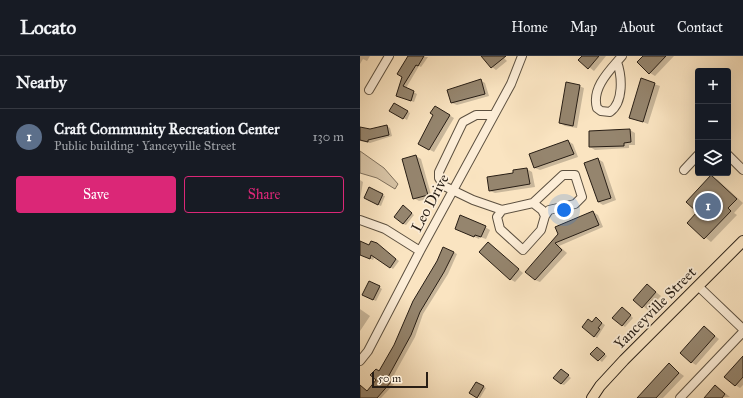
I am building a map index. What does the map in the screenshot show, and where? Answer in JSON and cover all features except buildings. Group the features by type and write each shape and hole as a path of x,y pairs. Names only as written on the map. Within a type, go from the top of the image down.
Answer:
{"main road":[{"name":"Yanceyville Street","path":"592,398 600,386 624,360 743,241"}],"street":[{"path":"369,90 389,56"},
{"name":"Leo Drive","path":"360,361 368,350 516,74 522,56"},
{"path":"620,59 622,78 617,104 610,112 601,111 597,108 596,103 600,85 620,59"},
{"path":"494,115 476,115 463,122 438,172 439,178 444,186 472,200 502,210 533,203 563,175 575,175 582,197 575,204 549,210 545,216 541,230 523,250 500,229 497,217 502,210"},
{"path":"684,170 695,158"},
{"path":"731,158 743,170"},
{"path":"533,203 542,210 545,216"},
{"path":"360,220 384,229 420,251"},
{"path":"680,398 743,330 698,286"}],"shaded area":[{"path":"360,151 384,168 398,184 395,189 377,178 360,173"}],"place":[{"name":"Craft Community Recreation Center","path":"708,206"}]}
